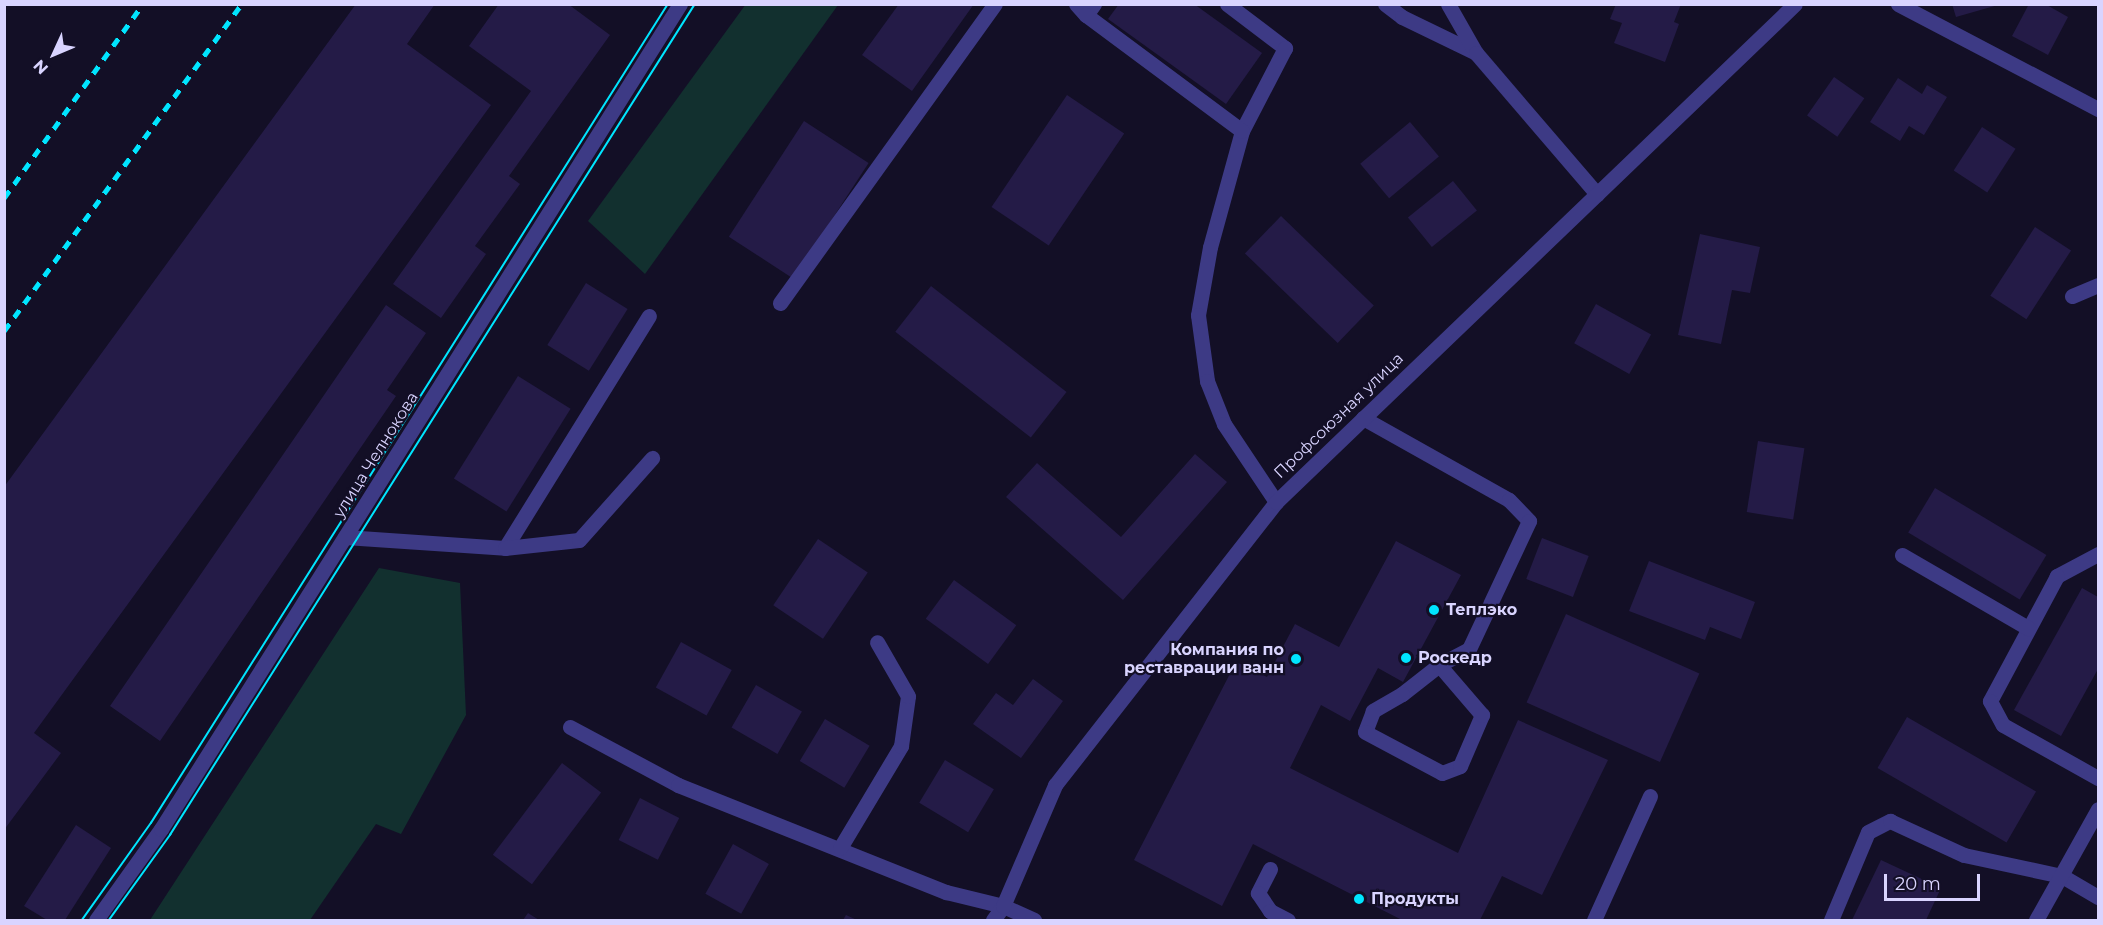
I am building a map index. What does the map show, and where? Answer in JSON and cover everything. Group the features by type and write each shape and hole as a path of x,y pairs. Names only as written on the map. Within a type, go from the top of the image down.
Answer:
{"street":[{"name":"улица Челнокова","path":"96,921 161,829 680,4"},
{"path":"780,303 995,4"},
{"path":"1227,4 1285,48 1242,131 1210,247 1198,315 1207,381 1224,424 1276,502"},
{"path":"1385,4 1402,17 1476,53"},
{"path":"1448,4 1476,53 1597,194"},
{"name":"Профсоюзная улица","path":"993,921 1004,906 1054,785 1276,502 1795,4"},
{"path":"1898,4 2098,109"},
{"path":"1085,8 1242,131"},
{"path":"2072,296 2098,285"},
{"path":"505,548 649,316"},
{"path":"1363,418 1509,500 1529,521 1469,650 1439,665 1402,694 1373,711 1365,732 1442,773 1460,766 1482,715 1439,665"},
{"path":"345,537 505,548 579,540 652,458"},
{"path":"2098,554 2057,576 1990,701 2002,725 2098,778"},
{"path":"1902,555 2028,628"},
{"path":"840,848 901,746 908,696 877,642"},
{"path":"570,727 678,785 946,892 1004,906 1034,921"},
{"path":"1594,921 1650,796"},
{"path":"2036,921 2098,809"},
{"path":"1831,921 1868,832 1890,821 1964,855 2062,876 2098,897"},
{"path":"1270,869 1258,893 1270,911 1288,921"}],"green space":[{"path":"746,4 838,5 645,274 588,221"},
{"path":"379,568 460,583 466,715 401,834 376,824 310,920 150,920"}],"building":[{"path":"356,4 435,4 407,44 491,105 34,733 61,753 4,830 4,487"},
{"path":"499,4 568,4 610,35 509,176 520,184 475,246 486,254 441,318 393,284 531,91 469,46"},
{"path":"899,4 974,4 912,91 862,55"},
{"path":"1119,4 1194,4 1262,53 1226,104 1108,19"},
{"path":"1616,4 1681,4 1674,22 1679,24 1665,62 1614,43 1622,23 1610,19"},
{"path":"1952,4 1998,4 1998,5 1956,17"},
{"path":"2029,4 2045,4 2068,17 2048,55 2012,36"},
{"path":"1834,77 1864,98 1837,137 1807,116"},
{"path":"1898,78 1922,94 1927,85 1947,97 1924,135 1909,126 1900,141 1870,122"},
{"path":"1067,95 1124,134 1049,246 992,207"},
{"path":"804,121 869,163 793,279 729,237"},
{"path":"1410,122 1439,156 1389,198 1360,164"},
{"path":"1982,127 2016,149 1987,192 1954,171"},
{"path":"1453,181 1477,211 1432,247 1408,218"},
{"path":"1281,216 1374,306 1338,343 1245,253"},
{"path":"2035,227 2071,250 2026,319 1990,296"},
{"path":"1700,234 1760,247 1750,293 1732,290 1721,344 1678,335"},
{"path":"586,283 628,309 589,371 547,345"},
{"path":"931,286 1067,392 1031,438 895,332"},
{"path":"1596,304 1651,335 1629,374 1574,343"},
{"path":"386,305 426,333 387,390 396,396 160,741 110,706"},
{"path":"518,376 571,409 506,511 454,479"},
{"path":"1758,441 1804,448 1793,519 1747,512"},
{"path":"1195,454 1227,482 1123,600 1006,497 1037,463 1121,537"},
{"path":"1935,488 2046,555 2020,600 1908,533"},
{"path":"1542,538 1589,556 1573,597 1526,579"},
{"path":"818,539 868,573 823,639 773,605"},
{"path":"1396,541 1461,575 1403,682 1378,668 1350,721 1321,705 1290,768 1458,853 1518,720 1608,760 1542,895 1502,876 1480,920 1402,920 1253,844 1222,906 1134,860 1236,662 1267,677 1295,624 1339,647"},
{"path":"1649,561 1755,602 1741,639 1710,627 1705,640 1629,611"},
{"path":"954,580 1016,625 988,664 926,619"},
{"path":"2082,588 2098,597 2098,669 2061,736 2014,710"},
{"path":"1566,614 1699,673 1660,762 1527,703"},
{"path":"681,642 732,670 707,716 656,687"},
{"path":"1033,679 1063,701 1021,758 973,724 996,693 1013,705"},
{"path":"756,685 802,712 777,754 732,727"},
{"path":"1907,717 2036,791 2007,843 1878,768"},
{"path":"825,719 870,746 844,788 800,761"},
{"path":"945,760 994,789 968,832 919,803"},
{"path":"562,763 601,792 532,884 493,855"},
{"path":"640,798 679,818 658,860 619,840"},
{"path":"76,825 111,848 65,920 47,920 24,906"},
{"path":"733,844 769,864 741,914 705,894"},
{"path":"1881,860 1941,888 1926,920 1852,920"},
{"path":"528,913 539,920 523,920"},
{"path":"846,915 857,920 843,920"}],"tram line":[{"path":"82,920 151,823 668,4"},
{"path":"109,920 170,835 695,4"}],"railway":[{"path":"4,198 143,4"},
{"path":"4,331 242,4"}],"place":[{"name":"Теплэко","path":"1434,610"},
{"name":"Роскедр","path":"1406,658"},
{"name":"Компания по реставрации ванн","path":"1296,659"},
{"name":"Продукты","path":"1359,899"}]}
